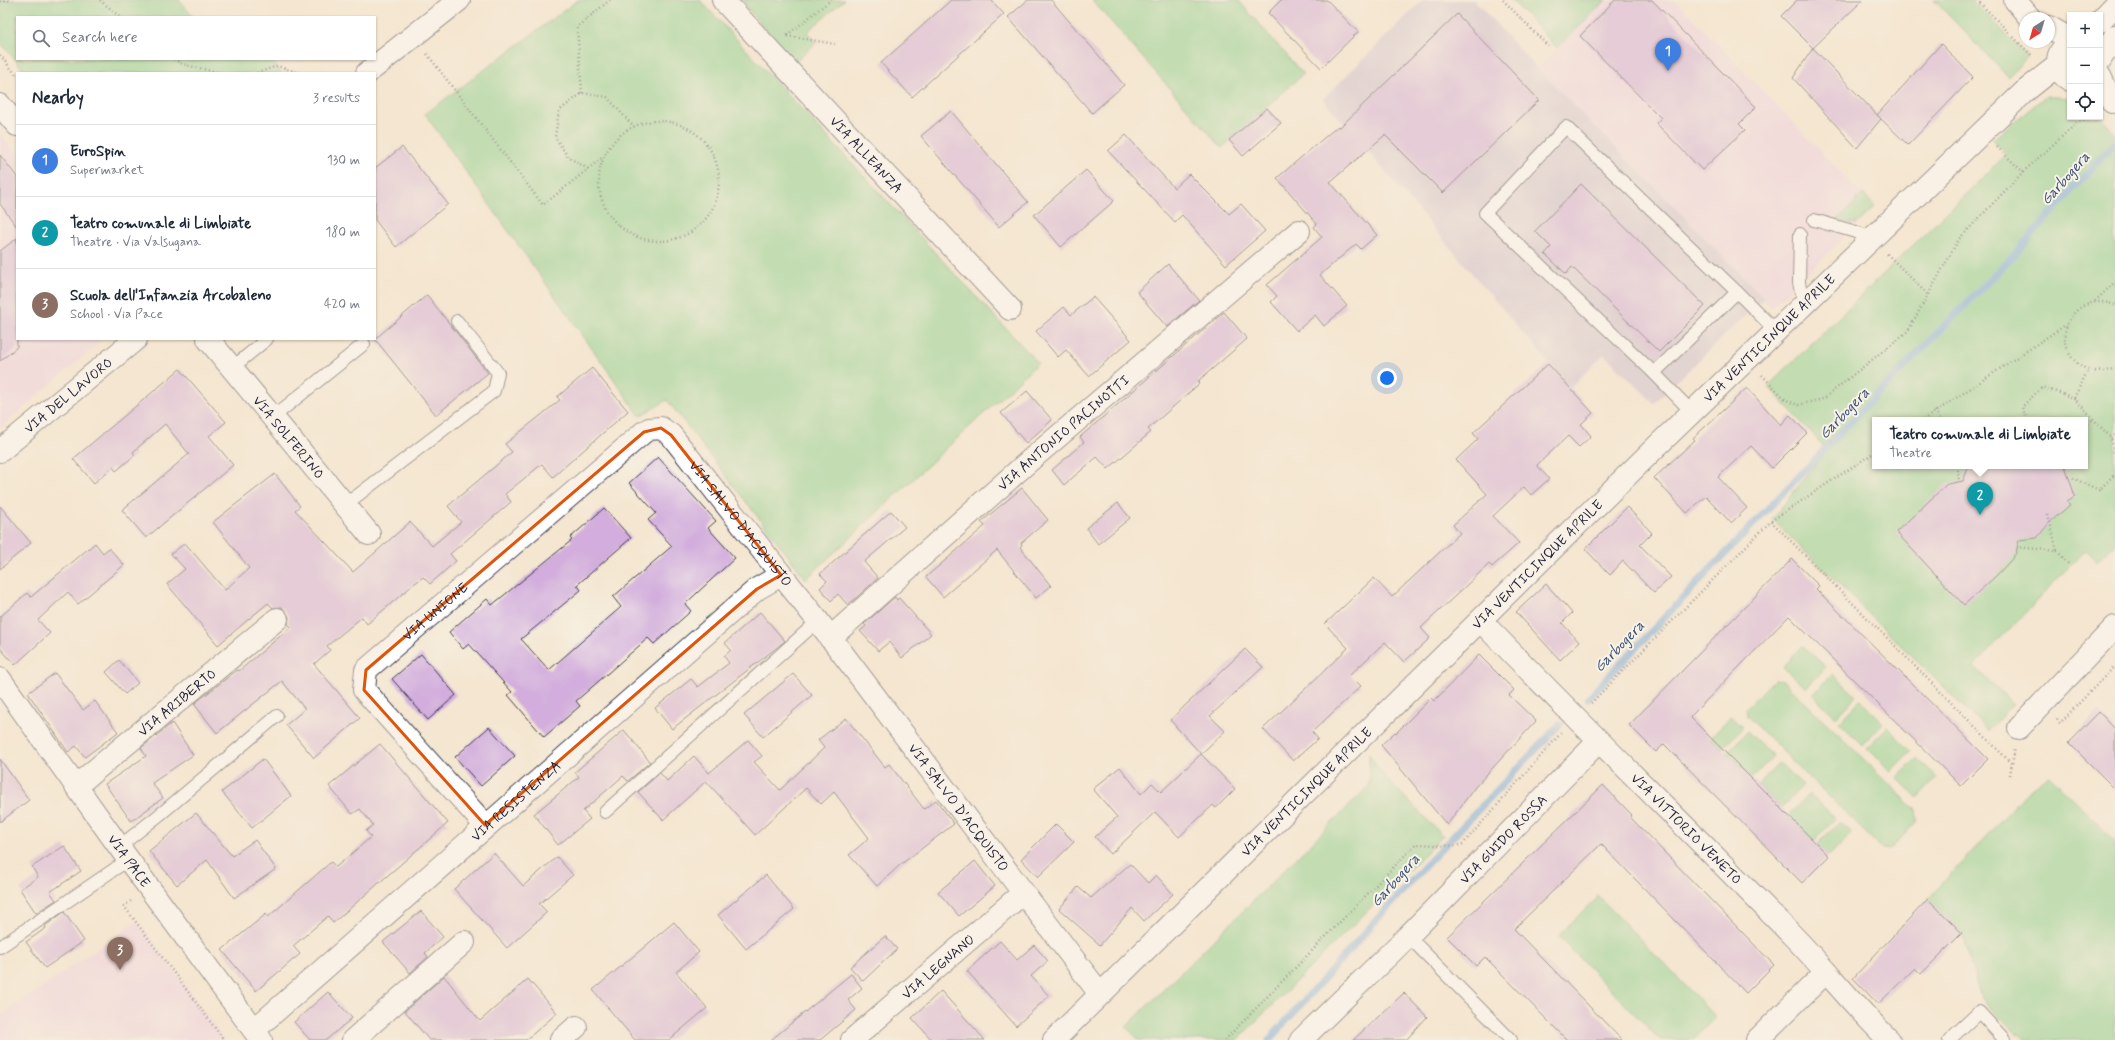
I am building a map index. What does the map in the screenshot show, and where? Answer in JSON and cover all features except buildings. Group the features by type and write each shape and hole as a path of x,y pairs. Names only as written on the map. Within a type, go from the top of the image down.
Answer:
{"street":[{"path":"368,72 459,0"},
{"name":"VIA ALLEANZA","path":"723,0 1010,309"},
{"path":"2103,19 2115,5"},
{"path":"2103,55 2115,36"},
{"path":"2055,39 2064,58"},
{"name":"VIA VENTICINQUE APRILE","path":"1054,1040 1692,412 2024,92 2060,80 2064,58"},
{"path":"2102,84 2107,104"},
{"path":"0,105 16,124"},
{"name":"VIA ANTONIO PACINOTTI","path":"824,630 1028,462 1299,231"},
{"name":"VIA DEL LAVORO","path":"0,450 135,340"},
{"name":"VIA SOLFERINO","path":"209,340 369,534"},
{"name":"VIA SALVO D'ACQUISTO","path":"661,428 671,435 824,630 1100,994"},
{"name":"VIA UNIONE","path":"485,826 364,690 366,670 644,432 649,429 661,428"},
{"name":"VIA RESISTENZA","path":"257,1035 485,826 757,590 781,575"},
{"name":"VIA ARIBERTO","path":"76,786 277,619"},
{"name":"VIA VITTORIO VENETO","path":"1481,621 1574,714 1598,742 1793,936 1861,1012 1889,1040"},
{"path":"2020,728 2115,627"},
{"name":"VIA PACE","path":"1,684 257,1035"},
{"name":"VIA GUIDO ROSSA","path":"1301,1040 1408,936 1598,742"},
{"name":"VIA LEGNANO","path":"852,1040 1022,893"},
{"path":"353,1040 464,942"},
{"path":"1757,1040 1826,972"}],"lane":[{"path":"1692,412 1654,373 1485,213 1566,127 1776,331"},
{"path":"1814,220 1869,240"},
{"path":"1800,234 1799,283 1804,304"},
{"path":"1654,373 1737,292"},
{"path":"345,504 494,391 498,373 457,321"},
{"path":"232,368 266,340"},
{"path":"273,417 364,344"},
{"path":"604,812 824,630"},
{"path":"0,947 124,853 164,812 277,716"},
{"path":"1408,936 1511,1040"},
{"path":"1949,1040 1979,1012 2004,1039"}],"path":[{"path":"0,2 10,0"},
{"path":"100,0 119,16"},
{"path":"582,93 578,27 610,0"},
{"path":"771,52 787,36 831,0"},
{"path":"1503,0 1548,46"},
{"path":"1977,0 2031,55 2028,63"},
{"path":"782,30 787,36 835,44"},
{"path":"413,36 543,204 604,157"},
{"path":"0,55 16,75"},
{"path":"176,60 182,64 216,72"},
{"path":"260,72 277,66 298,72"},
{"path":"588,169 568,157 554,136 559,112 582,93 607,97 634,127"},
{"path":"1761,374 1786,400 1792,403 1798,405 1823,399 1908,330 1959,239 2023,172 2078,122 2107,104"},
{"path":"660,121 680,125 698,135 712,151 718,170 719,189 713,208 702,224 686,235 667,241 648,240 629,234 614,221 603,205 599,186 600,166 608,148 621,134 634,127 640,124 660,121"},
{"path":"1992,143 2023,172"},
{"path":"1869,240 1928,295"},
{"path":"2094,302 2115,282"},
{"path":"2115,305 2106,302 2094,302 2082,306 2073,313 2067,324 2064,335 2070,356 2078,364 2088,370 2099,372 2115,368"},
{"path":"1927,417 2067,324"},
{"path":"2074,398 2088,370"},
{"path":"2026,417 2022,407 2042,387 2074,398 2111,438 2115,454"},
{"path":"1935,411 1939,417"},
{"path":"2088,423 2093,418"},
{"path":"2111,438 2115,436"},
{"path":"1225,1040 1416,844 1430,843 1456,846 1463,844 1574,714 1771,521 1872,454"},
{"path":"1957,469 1959,480"},
{"path":"2073,478 2099,490 2115,474"},
{"path":"2048,514 2057,551 2070,566"},
{"path":"1771,521 2012,764 2010,774"},
{"path":"2017,547 2057,551"},
{"path":"2056,718 2060,723 2115,666"}],"highlighted area":[{"path":"661,428 671,435 781,575 757,589 485,825 364,690 366,670 644,432"}],"shaded area":[{"path":"1423,0 1474,0 1537,68 1764,298 1654,403 1604,354 1570,388 1323,99"},
{"path":"1606,0 1675,0 1875,208 1771,308 1764,298 1537,68"},
{"path":"0,134 16,154 16,340 102,340 0,428"},
{"path":"138,921 224,1040 0,1040 0,1016"}],"green space":[{"path":"0,0 179,0 192,16 16,16 16,60 272,60 281,72 25,72 0,42"},
{"path":"578,0 700,0 1038,363 806,579 667,400 640,416 425,114"},
{"path":"740,0 844,0 807,32 816,43 794,62"},
{"path":"1092,0 1238,0 1303,74 1222,148"},
{"path":"1512,0 1606,0 1557,48"},
{"path":"1934,0 1972,0 2028,56 2008,77"},
{"path":"2046,96 2067,98 2067,120 2103,120 2115,133 2115,543 2097,562 2085,550 1974,666 2013,704 1988,731 1772,519 1827,450 1768,386 2006,155 1993,139"},
{"path":"1863,194 1875,207 1857,224 1836,221"},
{"path":"1803,646 1826,667 1806,688 1783,667"},
{"path":"1833,674 1856,696 1836,717 1813,695"},
{"path":"1774,680 1783,681 1916,810 1917,821 1890,850 1882,849 1747,716 1746,708"},
{"path":"1860,700 1883,723 1862,745 1839,722"},
{"path":"1731,716 1743,727 1722,749 1711,738"},
{"path":"1887,727 1911,751 1891,771 1867,748"},
{"path":"1747,731 1773,756 1752,778 1727,753"},
{"path":"1369,754 1382,774 1443,836 1237,1040 1139,1040 1126,1027 1369,786"},
{"path":"1917,758 1937,778 1918,798 1897,778"},
{"path":"1779,763 1803,785 1781,808 1758,785"},
{"path":"2049,775 2115,841 2115,1040 2026,1040 2018,1033 2016,1034 1981,999 1962,933 1928,899 2031,788"},
{"path":"1810,794 1835,818 1814,841 1788,815"},
{"path":"1839,822 1851,833 1829,856 1817,844"},
{"path":"1598,896 1716,1017 1692,1040 1660,1040 1558,936"}],"waterway":[{"name":"Garbogera","path":"1587,699 1864,408 2013,256 2115,142"},
{"name":"Garbogera","path":"1269,1040 1423,868 1560,724"}],"place":[{"name":"EuroSpin","path":"1668,71"},
{"name":"Teatro comunale di Limbiate","path":"1980,515"},
{"name":"Scuola dell'Infanzia Arcobaleno","path":"120,970"}]}
